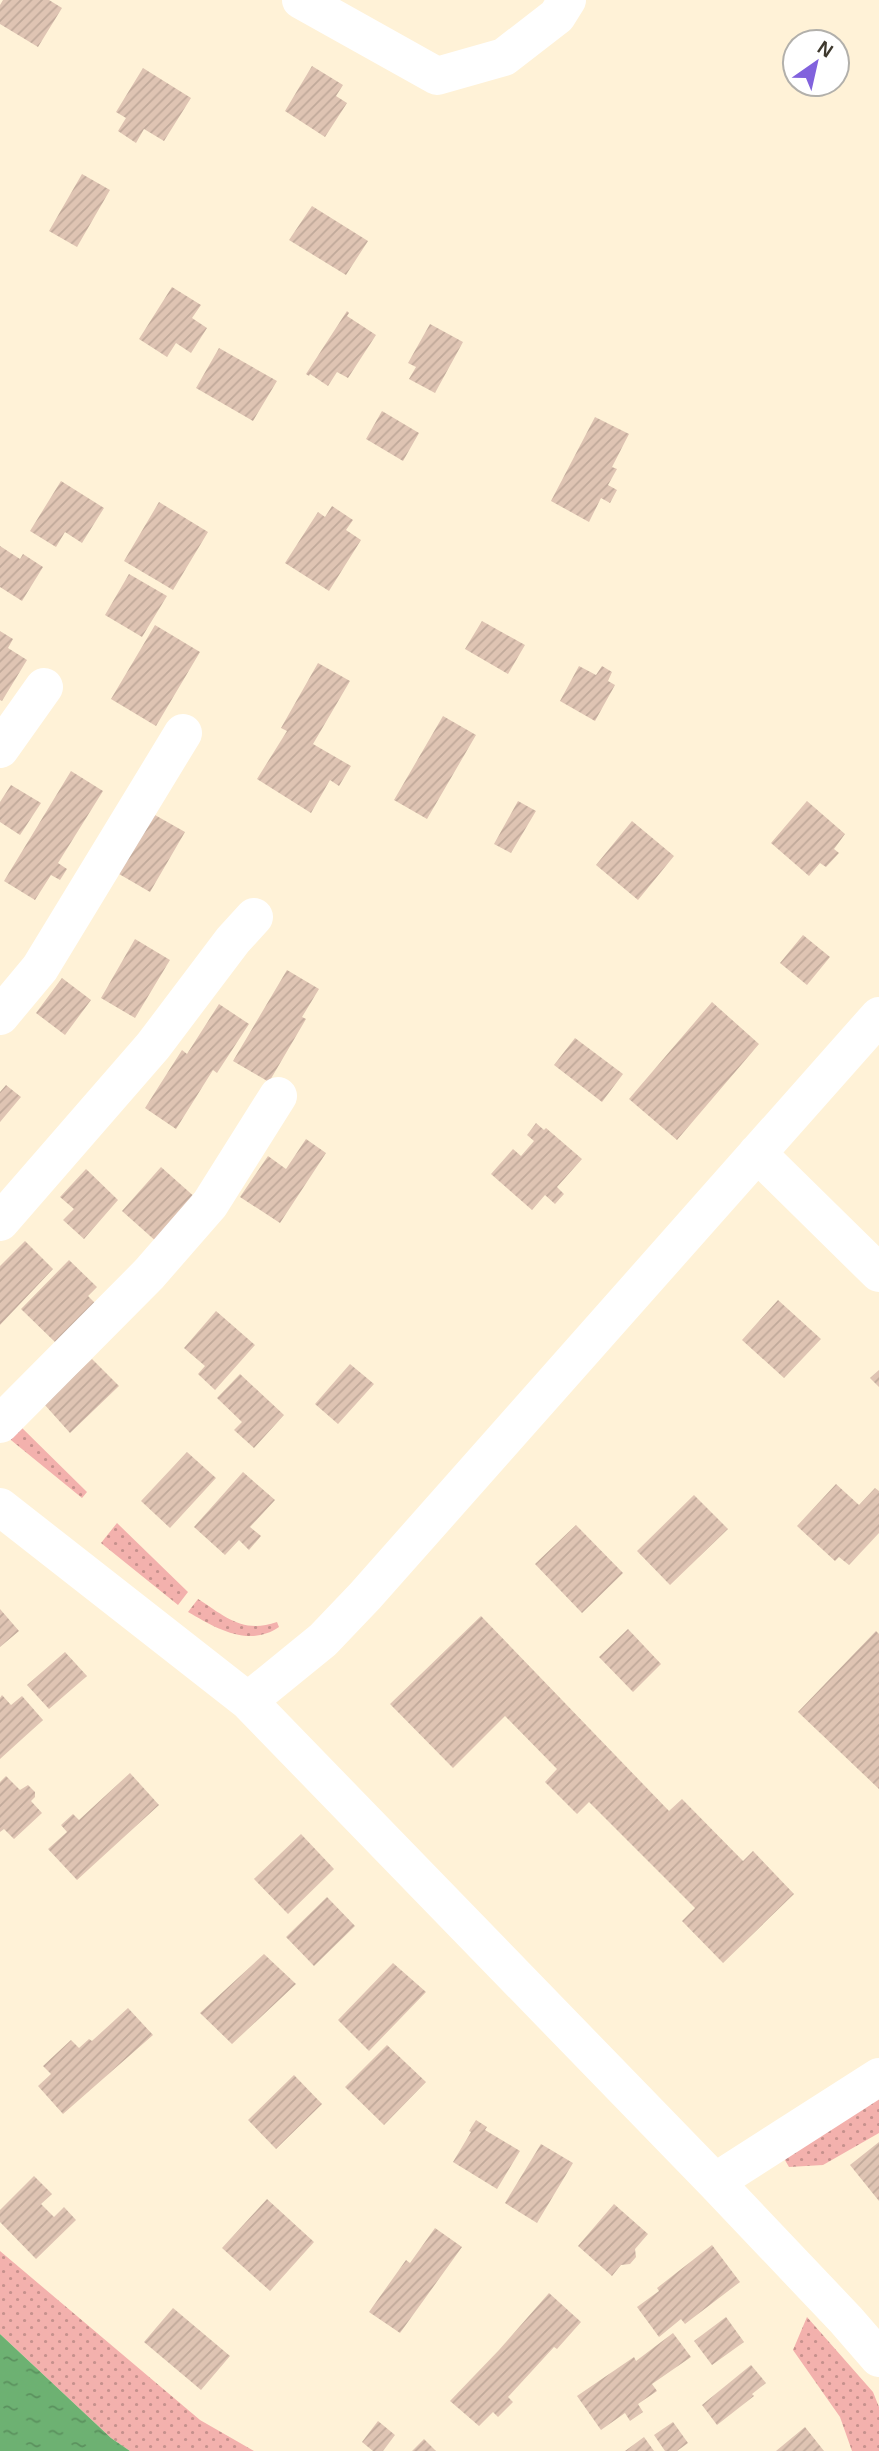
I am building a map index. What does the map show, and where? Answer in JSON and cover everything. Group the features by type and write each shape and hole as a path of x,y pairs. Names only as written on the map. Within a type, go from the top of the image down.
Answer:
{"street":[{"path":"301,0 437,76 504,57 557,16 567,0"},
{"path":"0,749 44,687"},
{"path":"0,1016 40,968 183,733"},
{"path":"0,1222 153,1046 233,940 254,917"},
{"path":"248,1701 323,1640 365,1597 879,1016"},
{"path":"3,1413 149,1274 210,1204 278,1096"},
{"path":"757,1153 879,1273"},
{"path":"0,1507 248,1701 715,2182 879,2358"},
{"path":"715,2182 879,2077"}],"shaded area":[{"path":"17,1423 87,1492 82,1498 6,1436"},
{"path":"117,1523 188,1592 178,1605 101,1543"},
{"path":"198,1599 235,1622 254,1626 277,1622 279,1627 256,1636 232,1633 188,1612"},
{"path":"879,2093 879,2133 823,2165 789,2167 782,2155"},
{"path":"0,2251 200,2420 254,2451 130,2451 111,2438 0,2334"},
{"path":"807,2317 873,2392 879,2407 879,2451 852,2451 840,2417 793,2350"}],"water":[{"path":"0,2334 111,2438 130,2451 0,2451"}],"building":[{"path":"3,0 49,0 62,8 38,47 0,24 0,5"},
{"path":"312,66 343,85 336,96 347,103 325,137 285,111"},
{"path":"143,68 191,98 164,141 144,129 136,143 118,131 126,118 116,112"},
{"path":"82,174 110,190 77,247 49,231"},
{"path":"312,206 368,241 346,275 289,240"},
{"path":"172,287 201,305 192,318 207,328 191,353 176,343 167,357 139,339"},
{"path":"347,311 347,316 376,335 348,378 337,372 328,386 306,374"},
{"path":"430,324 463,342 435,393 409,379 416,367 408,363"},
{"path":"219,348 277,381 253,421 196,388"},
{"path":"382,411 419,433 403,461 366,439"},
{"path":"595,417 629,434 612,467 617,469 608,485 617,490 610,503 601,498 589,522 551,501"},
{"path":"61,481 104,508 82,543 65,532 56,547 30,531"},
{"path":"159,502 208,532 173,590 124,561"},
{"path":"332,506 353,520 346,530 361,540 329,591 285,563 318,512 325,517"},
{"path":"0,546 20,559 23,554 43,567 22,601 0,587"},
{"path":"129,574 167,596 142,637 105,615"},
{"path":"482,621 525,645 508,674 465,649"},
{"path":"155,625 200,652 156,726 111,699"},
{"path":"0,631 13,639 8,648 27,660 2,701 0,700"},
{"path":"318,663 350,681 313,744 351,766 339,786 330,780 311,813 257,779 287,731 281,728"},
{"path":"579,666 596,675 602,666 612,672 608,681 615,685 595,721 560,701"},
{"path":"443,716 476,735 427,819 394,800"},
{"path":"71,771 103,791 58,863 67,869 60,880 51,875 35,900 4,881"},
{"path":"11,785 41,803 20,835 0,822 0,802"},
{"path":"518,801 536,811 511,853 494,844"},
{"path":"807,801 845,834 834,849 839,853 826,867 820,863 809,876 771,843"},
{"path":"155,815 185,832 150,892 107,867"},
{"path":"632,821 674,856 638,900 596,865"},
{"path":"803,935 830,957 807,985 780,963"},
{"path":"135,939 170,960 135,1018 101,998"},
{"path":"287,970 319,989 302,1017 306,1019 269,1082 233,1061"},
{"path":"62,978 91,1000 65,1035 36,1013"},
{"path":"712,1002 759,1044 677,1140 629,1099"},
{"path":"219,1004 249,1024 217,1073 213,1070 176,1129 145,1108 182,1050 187,1054"},
{"path":"575,1038 623,1074 602,1102 554,1065"},
{"path":"6,1085 21,1097 0,1122 0,1092"},
{"path":"536,1123 544,1130 546,1128 582,1159 557,1187 564,1194 555,1204 545,1195 532,1210 491,1174 513,1149 521,1156 534,1141 527,1135"},
{"path":"306,1139 326,1153 280,1223 240,1197 268,1156 286,1169"},
{"path":"161,1167 197,1199 158,1243 122,1211"},
{"path":"86,1169 118,1200 84,1239 63,1220 74,1209 60,1197"},
{"path":"25,1241 53,1269 0,1325 0,1266"},
{"path":"69,1260 97,1287 88,1296 95,1303 56,1343 21,1309"},
{"path":"778,1300 821,1339 784,1378 742,1340"},
{"path":"216,1311 255,1345 215,1390 198,1374 205,1366 184,1348"},
{"path":"92,1359 119,1386 70,1433 44,1404"},
{"path":"350,1364 374,1384 338,1424 315,1404"},
{"path":"879,1370 879,1387 870,1378"},
{"path":"240,1374 284,1415 254,1448 234,1430 242,1422 217,1398"},
{"path":"187,1452 216,1478 170,1528 141,1501"},
{"path":"243,1472 275,1500 250,1527 261,1536 249,1550 239,1540 225,1555 194,1527"},
{"path":"836,1484 859,1505 875,1488 879,1491 879,1533 849,1565 839,1557 835,1561 797,1526"},
{"path":"694,1495 728,1529 670,1585 637,1551"},
{"path":"576,1525 623,1573 582,1613 535,1564"},
{"path":"0,1609 19,1631 0,1647"},
{"path":"481,1616 669,1811 682,1799 743,1861 753,1851 794,1894 723,1963 682,1921 695,1908 589,1802 577,1814 545,1782 557,1769 505,1716 453,1768 390,1704"},
{"path":"628,1629 661,1664 633,1692 599,1657"},
{"path":"876,1631 879,1634 879,1789 798,1712"},
{"path":"65,1652 87,1676 49,1709 27,1685"},
{"path":"2,1695 11,1705 22,1696 43,1720 0,1759 0,1698"},
{"path":"130,1773 159,1805 77,1880 48,1849 67,1832 61,1825 73,1814 79,1820"},
{"path":"6,1776 20,1790 28,1785 35,1792 31,1801 42,1813 14,1839 4,1829 0,1832 0,1782"},
{"path":"301,1834 334,1869 288,1914 254,1879"},
{"path":"327,1897 355,1926 314,1966 286,1937"},
{"path":"264,1954 296,1984 232,2044 200,2013"},
{"path":"393,1963 426,1992 369,2051 338,2020"},
{"path":"128,2008 153,2035 63,2114 38,2086 51,2074 43,2066 71,2040 79,2048 89,2039 92,2041"},
{"path":"387,2045 426,2082 384,2125 345,2087"},
{"path":"294,2075 322,2104 276,2149 248,2120"},
{"path":"476,2120 487,2127 485,2130 520,2151 497,2189 453,2162"},
{"path":"879,2142 879,2201 850,2165"},
{"path":"541,2144 573,2163 537,2223 505,2203"},
{"path":"34,2176 52,2194 41,2204 54,2217 64,2207 76,2220 36,2259 0,2222 0,2210"},
{"path":"267,2199 314,2242 270,2291 222,2248"},
{"path":"614,2204 648,2234 635,2249 636,2257 630,2264 621,2265 612,2276 578,2246"},
{"path":"435,2228 462,2247 400,2333 369,2312 406,2260 410,2263"},
{"path":"712,2245 740,2282 685,2324 681,2319 659,2337 637,2307"},
{"path":"549,2293 581,2322 508,2397 513,2402 498,2417 493,2412 479,2426 450,2401"},
{"path":"173,2308 230,2356 201,2390 144,2342"},
{"path":"726,2317 744,2342 712,2365 694,2341"},
{"path":"673,2333 691,2357 652,2384 657,2391 638,2404 643,2412 630,2421 625,2413 601,2430 577,2396 634,2357 636,2361"},
{"path":"751,2365 766,2383 717,2425 702,2405"},
{"path":"378,2421 395,2435 383,2451 373,2451 362,2442"},
{"path":"673,2422 688,2443 677,2451 665,2451 654,2435"},
{"path":"805,2427 824,2451 776,2451"},
{"path":"644,2437 654,2451 625,2451"},
{"path":"424,2439 436,2451 412,2451"}]}
